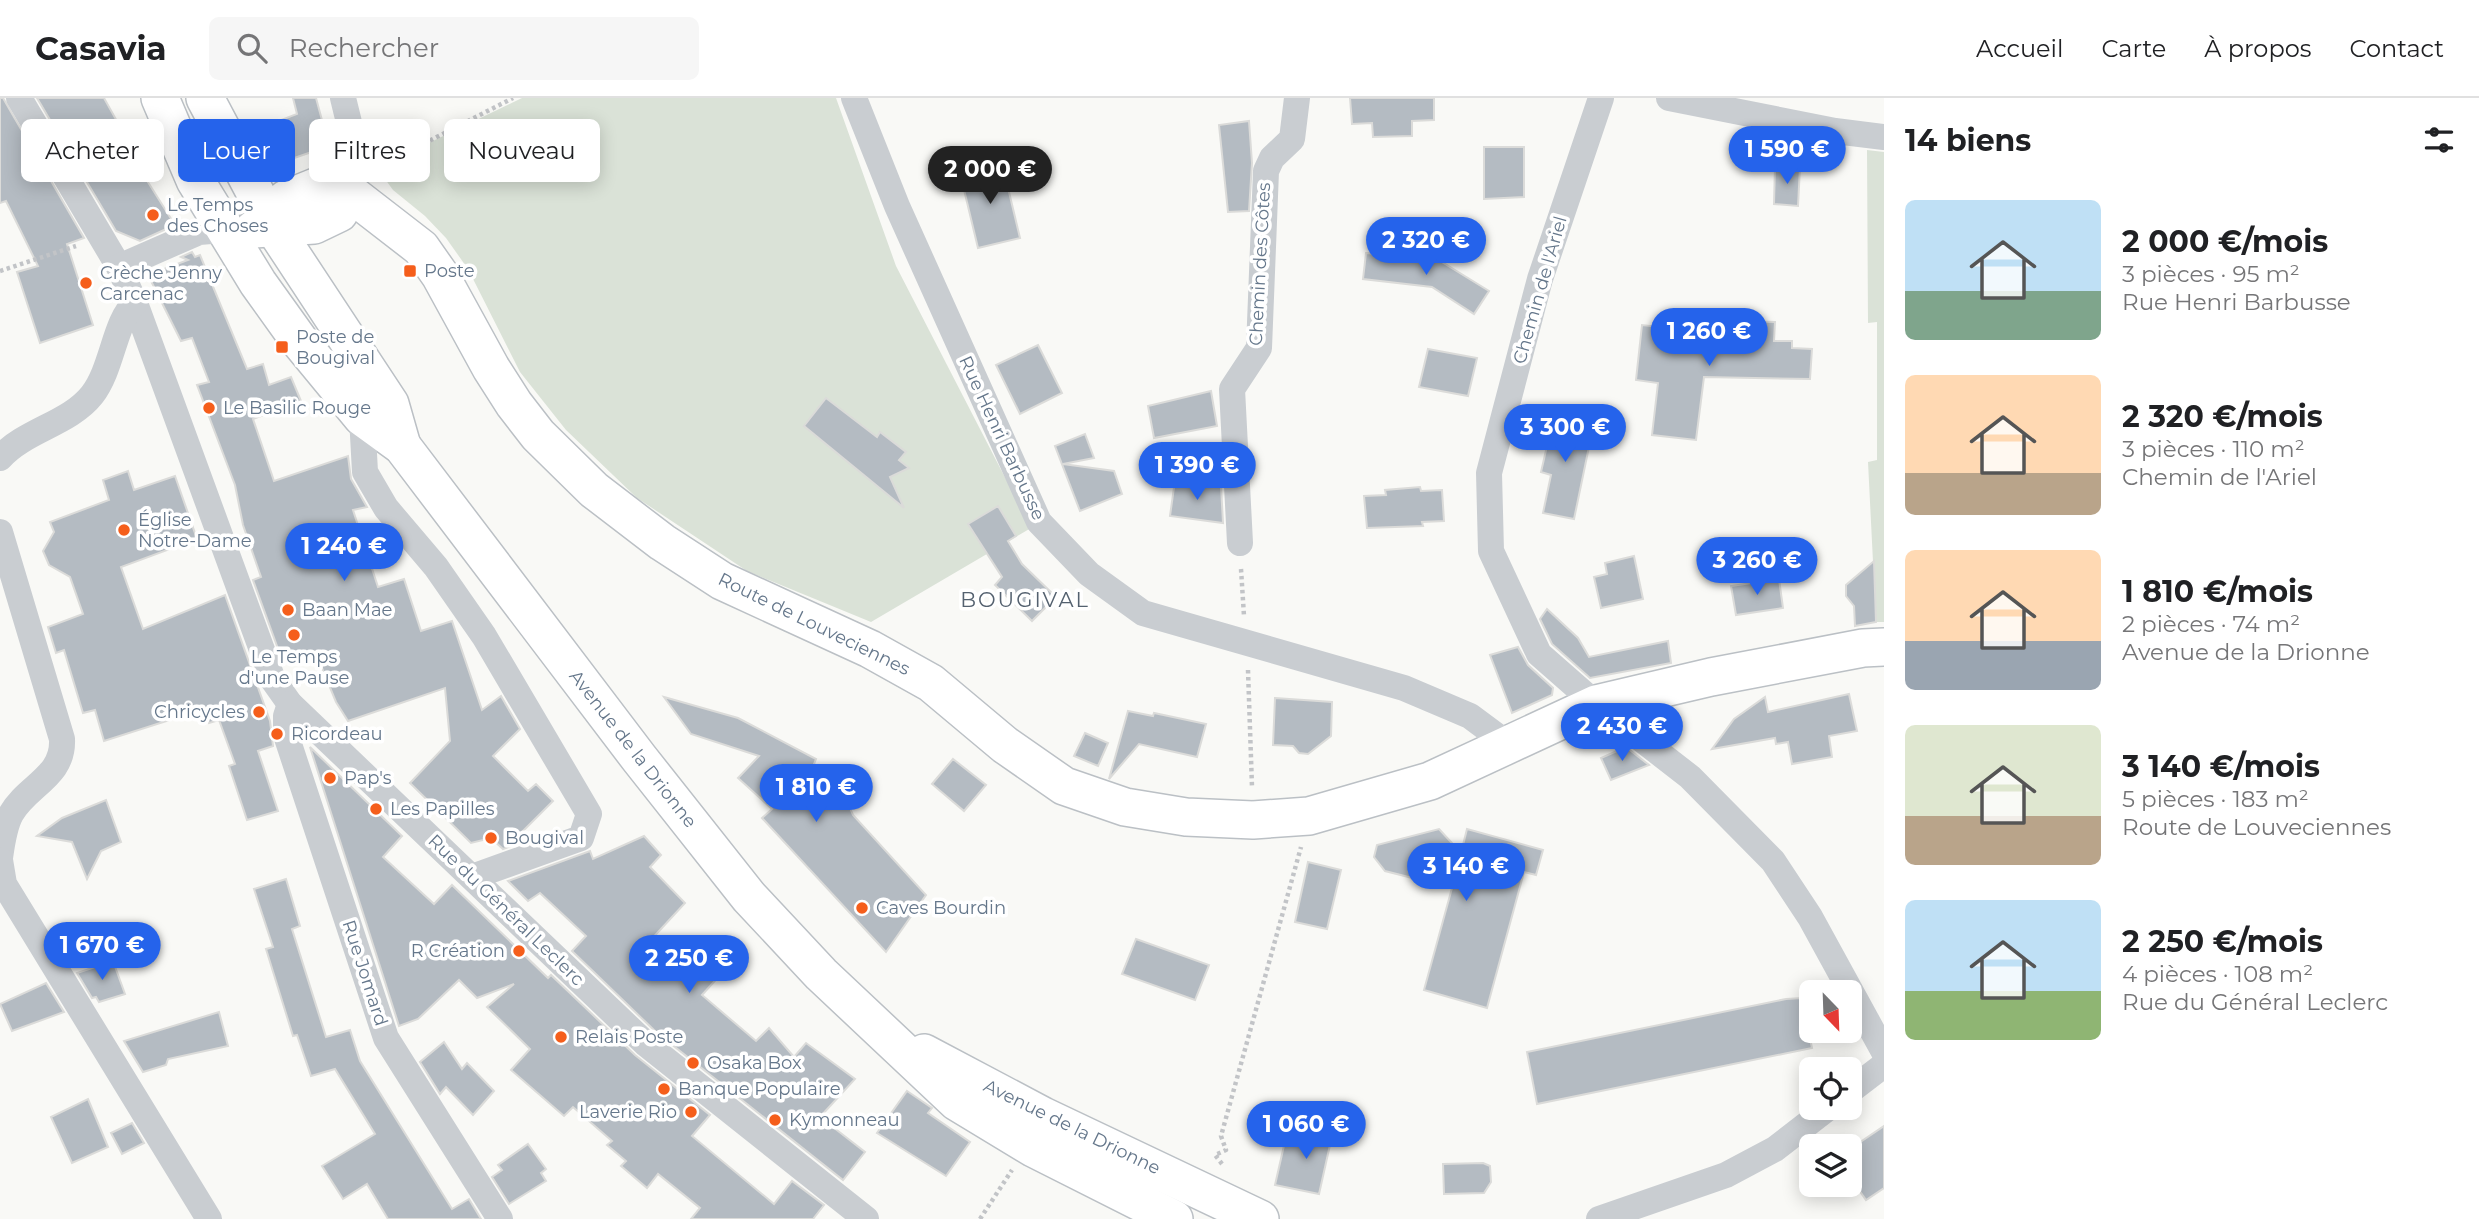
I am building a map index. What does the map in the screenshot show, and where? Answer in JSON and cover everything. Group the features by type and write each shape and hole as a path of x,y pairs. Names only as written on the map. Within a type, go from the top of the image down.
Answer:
{"main road":[{"name":"Avenue de la Drionne","path":"160,98 195,180 223,230 301,342 362,417 402,446 748,897 821,974 957,1101 1033,1148 1174,1219"},
{"name":"Avenue de la Drionne","path":"205,98 274,228 390,404 402,446"},
{"path":"223,230 314,225 339,213 350,193"},
{"name":"Route de Louveciennes","path":"350,193 421,248 440,275 491,368 538,435 594,490 662,542 722,580 870,649 931,683 1005,745 1064,786 1125,807 1186,817 1253,820 1309,816 1430,780 1596,704 1710,677 1863,648 1884,647"},
{"name":"Avenue de la Drionne","path":"886,1032 1043,1116 1251,1214"},
{"path":"1105,1184 1139,1219"}],"street":[{"name":"Rue du Général Leclerc","path":"19,98 119,267 135,303 273,680 290,704 646,1044 866,1219"},
{"path":"343,98 354,143 350,193"},
{"name":"Rue Henri Barbusse","path":"855,98 897,206 1039,522 1089,574 1143,613 1404,688 1470,716 1509,745"},
{"name":"Chemin des Côtes","path":"1240,543 1232,389 1259,348 1266,171 1272,158 1292,139 1297,98"},
{"name":"Chemin de l'Ariel","path":"1601,98 1540,279 1489,473 1491,551 1539,654 1596,704 1690,777 1773,861 1810,917 1884,1052"},
{"path":"1669,98 1835,131 1884,137"},
{"path":"119,267 200,232 223,230"},
{"path":"0,458 9,448 73,411 91,397 114,354 126,312 135,303"},
{"path":"362,417 365,472 386,508 436,567 485,636 589,814 581,838 472,877"},
{"path":"0,531 63,750 52,773 22,799 10,815 0,859 4,884 209,1219"},
{"name":"Rue Jomard","path":"290,704 286,716 286,736 386,1038 500,1219"},
{"path":"1862,1082 1884,1065"},
{"path":"1600,1219 1726,1175 1774,1149 1812,1120"}],"path":[{"path":"430,141 513,98"},
{"path":"0,271 101,238"},
{"path":"1240,543 1253,820"},
{"path":"1251,1214 1248,1194 1215,1155 1226,1150 1221,1136 1309,816"},
{"path":"980,1219 1005,1180"}],"shaded area":[{"path":"522,98 836,98 896,266 1031,528 871,622 747,571 637,498 566,430 520,372 468,269 446,238 387,182 430,182 430,142 444,136 444,182 600,182 600,119 478,119"},
{"path":"1867,150 1884,152 1884,622 1876,622 1868,462 1877,460 1877,322 1868,323"}],"building":[{"path":"0,98 3,98 21,129 21,182 52,182 84,238 67,244 93,325 40,343 17,272 38,266 6,201 0,203"},
{"path":"37,98 104,98 116,119 49,119"},
{"path":"293,98 316,98 322,119 309,119 309,153 295,158 295,119 284,119 297,114"},
{"path":"1350,98 1434,98 1434,120 1412,121 1412,136 1373,137 1372,123 1352,124"},
{"path":"1249,121 1252,163 1249,211 1228,212 1219,125"},
{"path":"1484,147 1524,147 1524,197 1484,199"},
{"path":"998,164 1000,171 1004,171 1020,238 978,248 960,173"},
{"path":"1775,166 1800,167 1798,206 1774,204"},
{"path":"87,182 148,182 175,225 140,241 116,231"},
{"path":"192,252 195,257 200,255 247,369 263,364 269,385 291,377 301,401 253,419 274,481 348,456 351,479 367,507 353,510 378,587 404,579 421,631 452,621 482,710 501,696 520,729 493,756 528,791 536,784 553,801 519,835 526,841 503,849 491,838 471,843 410,783 450,741 445,688 348,721 336,702 317,656 297,664 292,652 281,657 253,580 261,577 243,525 235,485 197,385 209,382 192,338 181,341 148,275 188,260 181,257"},
{"path":"1366,253 1437,259 1489,291 1474,314 1432,287 1363,279"},
{"path":"1743,321 1775,322 1774,341 1792,341 1792,348 1812,349 1810,379 1704,377 1696,440 1652,435 1658,383 1636,380 1642,325 1742,336"},
{"path":"1038,345 1062,393 1020,414 996,365"},
{"path":"1428,349 1477,358 1468,396 1419,387"},
{"path":"1211,391 1217,426 1154,438 1148,406"},
{"path":"826,398 877,437 880,432 906,452 899,460 909,468 890,477 904,508 804,426"},
{"path":"1555,411 1589,419 1584,441 1590,442 1574,519 1543,513 1551,475 1541,472"},
{"path":"1085,434 1094,458 1063,464 1114,471 1122,494 1080,511 1055,446"},
{"path":"128,471 134,490 175,476 197,539 121,567 143,629 225,595 270,721 273,746 258,751 278,811 247,820 229,766 235,764 219,720 209,723 204,709 104,741 95,710 83,713 64,650 56,653 48,627 83,614 70,577 49,565 43,551 54,532 50,522 109,500 103,480"},
{"path":"1175,480 1221,486 1223,523 1170,516"},
{"path":"1420,487 1421,491 1442,490 1444,521 1422,522 1423,526 1367,528 1364,496 1386,495 1385,490"},
{"path":"998,506 1016,536 1008,541 1022,564 1056,597 1032,621 995,585 1002,577 968,524"},
{"path":"1634,556 1643,599 1601,608 1594,577 1607,574 1605,563"},
{"path":"1874,561 1876,622 1855,626 1854,606 1846,596 1846,585"},
{"path":"1779,579 1783,608 1736,615 1731,586"},
{"path":"1547,609 1578,638 1589,657 1668,641 1671,663 1590,678 1552,644 1540,619"},
{"path":"1518,647 1528,665 1553,688 1552,695 1512,713 1490,655"},
{"path":"1849,694 1857,731 1829,736 1832,757 1792,764 1788,742 1776,744 1775,738 1712,749 1734,719 1765,697 1768,712"},
{"path":"664,697 738,718 816,759 814,764 828,773 833,770 853,815 926,895 886,952 762,818 772,809 738,778 759,756 691,734"},
{"path":"1275,698 1332,702 1331,736 1308,754 1299,753 1293,746 1273,745"},
{"path":"1128,711 1153,716 1154,713 1206,724 1197,757 1139,744 1109,779"},
{"path":"1085,733 1108,743 1098,766 1074,756"},
{"path":"310,747 402,836 383,857 434,904 452,885 548,978 551,975 635,1055 710,1115 692,1136 774,1204 792,1181 824,1205 813,1219 691,1219 700,1208 658,1174 647,1188 621,1166 626,1161 607,1145 612,1141 573,1107 564,1116 511,1070 530,1049 487,1007 514,984 477,998 459,980 418,1019 399,1026"},
{"path":"1626,747 1649,765 1611,780 1601,758"},
{"path":"953,759 986,785 964,811 932,784"},
{"path":"106,800 121,842 101,851 87,879 72,842 37,836 62,818"},
{"path":"1439,829 1461,853 1467,829 1543,850 1536,875 1524,872 1487,1008 1424,990 1452,888 1385,871 1374,857 1377,845"},
{"path":"644,836 661,855 650,867 685,903 648,943 684,978 716,945 732,962 702,995 756,1041 769,1028 794,1057 806,1043 855,1079 820,1117 865,1152 843,1180 656,1032 572,951 586,936 540,893 528,901 508,881 590,851 593,859"},
{"path":"1308,862 1341,870 1327,929 1295,922"},
{"path":"286,879 300,926 292,929 326,1037 350,1030 360,1061 452,1209 469,1199 481,1219 388,1219 367,1184 343,1199 322,1166 375,1134 335,1069 311,1076 297,1035 293,1036 266,949 273,947 254,889"},
{"path":"1136,939 1209,965 1195,1000 1122,974"},
{"path":"113,961 125,994 99,1002 96,997 92,998 77,973"},
{"path":"46,983 64,1012 12,1031 0,1004"},
{"path":"1799,998 1799,1043 1811,1043 1812,1048 1537,1104 1527,1052"},
{"path":"219,1012 228,1046 168,1059 166,1065 143,1072 124,1041"},
{"path":"444,1042 462,1069 467,1063 494,1091 473,1115 446,1087 440,1094 420,1062"},
{"path":"907,1091 932,1108 928,1113 970,1142 946,1176 877,1133"},
{"path":"88,1099 108,1147 72,1163 51,1117"},
{"path":"132,1123 144,1143 122,1154 111,1133"},
{"path":"1312,1123 1334,1127 1319,1194 1275,1185 1285,1141 1307,1146"},
{"path":"1884,1126 1884,1188 1866,1200 1862,1194 1862,1141"},
{"path":"528,1144 546,1169 541,1173 546,1181 509,1204 492,1177 502,1170 498,1165"},
{"path":"1483,1163 1490,1166 1491,1182 1484,1193 1444,1194 1443,1164"}],"place":[{"name":"Le Temps des Choses","path":"153,215"},
{"name":"Poste","path":"410,271"},
{"name":"Crèche Jenny Carcenac","path":"86,283"},
{"name":"Poste de Bougival","path":"282,347"},
{"name":"Le Basilic Rouge","path":"209,408"},
{"name":"Église Notre-Dame","path":"124,530"},
{"name":"Baan Mae","path":"288,610"},
{"name":"Le Temps d'une Pause","path":"294,635"},
{"name":"Chricycles","path":"259,712"},
{"name":"Ricordeau","path":"277,734"},
{"name":"Pap's","path":"330,778"},
{"name":"Les Papilles","path":"376,809"},
{"name":"Bougival","path":"491,838"},
{"name":"Caves Bourdin","path":"862,908"},
{"name":"R Création","path":"519,951"},
{"name":"Relais Poste","path":"561,1037"},
{"name":"Osaka Box","path":"693,1063"},
{"name":"Banque Populaire","path":"664,1089"},
{"name":"Laverie Rio","path":"691,1112"},
{"name":"Kymonneau","path":"775,1120"}],"district":[{"name":"BOUGIVAL","path":"1025,599"}]}
